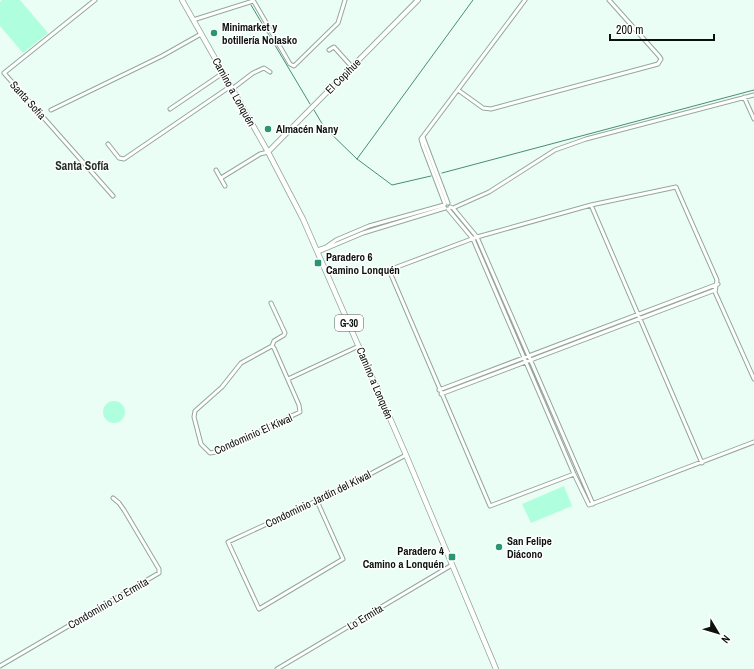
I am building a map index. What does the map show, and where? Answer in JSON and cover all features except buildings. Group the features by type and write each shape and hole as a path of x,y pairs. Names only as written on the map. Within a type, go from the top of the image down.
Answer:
{"main road":[{"name":"Camino a Lonquén","path":"182,0 268,152 318,251 496,669"},
{"name":"El Copihue","path":"268,152 418,0"}],"street":[{"name":"Santa Sofia","path":"95,0 4,74 113,196"},
{"path":"193,20 253,1 290,64 294,66 338,23 345,0"},
{"path":"525,0 421,139 448,207 473,239 574,474 591,505"},
{"path":"458,90 483,108 491,109 660,63 661,59 659,56 609,0"},
{"path":"51,110 162,56 201,34"},
{"path":"329,50 334,47 352,67"},
{"path":"108,144 119,158 124,159 253,73 264,68 270,72"},
{"path":"170,109 224,73"},
{"path":"318,251 363,233 448,207 489,192 546,155 563,147 754,95"},
{"path":"744,97 754,119"},
{"path":"221,178 260,154 268,152"},
{"path":"216,170 225,186"},
{"path":"441,394 715,290 718,280 676,187 591,205 477,237 389,270 439,390 490,506 574,474"},
{"path":"591,205 637,315 702,463"},
{"path":"448,207 477,237 529,355 591,505"},
{"path":"439,390 718,284"},
{"path":"715,290 754,379"},
{"path":"271,303 285,333 274,342 272,346"},
{"name":"Condominio El Kiwal","path":"272,346 288,378 300,408 299,413 214,453 210,453 203,446 194,418 195,412 222,388 243,361 272,346"},
{"path":"288,378 359,346"},
{"path":"591,505 754,442"},
{"name":"Condominio Jardín del Kiwal","path":"317,501 344,559 259,610 228,542 317,501 406,455"},
{"name":"Condominio Lo Ermita","path":"0,666 159,573 159,568 124,510 113,498"},
{"name":"Lo Ermita","path":"278,669 452,565"}],"green space":[{"path":"2,0 20,0 48,33 23,53 0,26 0,2"},
{"path":"114,401 122,404 125,412 122,420 114,423 106,420 103,412 106,404"},
{"path":"564,486 572,506 531,523 522,504"}],"waterway":[{"path":"357,159 473,0"},
{"path":"251,5 310,104"},
{"path":"442,173 754,90"},
{"path":"314,110 324,127 357,159 392,185 431,176"}],"place":[{"name":"Minimarket y botillería Nolasko","path":"214,33"},
{"name":"Almacén Nany","path":"268,129"},
{"name":"Paradero 6 Camino Lonquén","path":"318,263"},
{"name":"San Felipe Diácono","path":"499,547"},
{"name":"Paradero 4 Camino a Lonquén","path":"452,557"}],"district":[{"name":"Santa Sofía","path":"82,166"}]}
